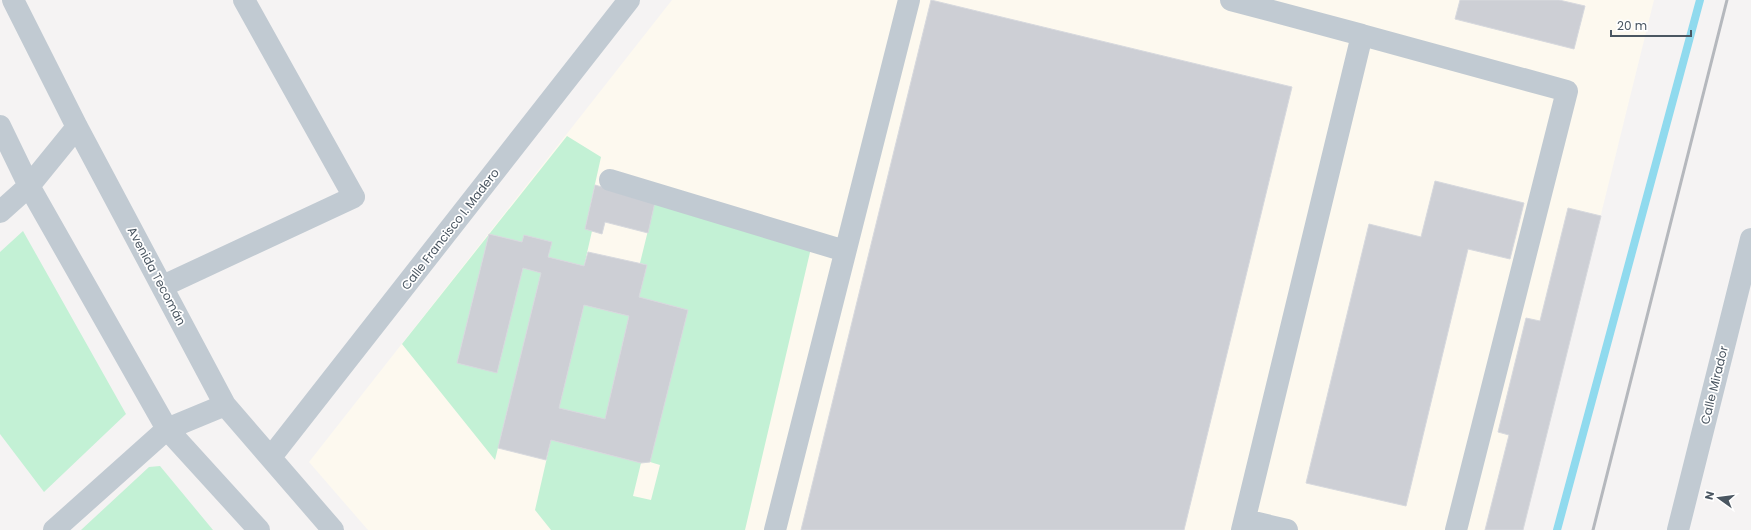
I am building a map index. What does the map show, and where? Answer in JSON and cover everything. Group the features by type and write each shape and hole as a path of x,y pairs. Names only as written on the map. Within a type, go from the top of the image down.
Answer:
{"street":[{"name":"Avenida Tecomán","path":"13,0 77,127 225,405 334,530"},
{"path":"162,286 354,197 244,0"},
{"name":"Calle Francisco I. Madero","path":"271,457 629,0"},
{"path":"775,530 909,0"},
{"path":"1231,0 1567,91 1456,530"},
{"path":"1286,530 1244,525 1362,35"},
{"path":"0,126 29,186 167,429 259,530"},
{"path":"0,212 29,186 77,127"},
{"path":"0,150 29,186"},
{"path":"610,180 845,251"},
{"name":"Calle Mirador","path":"1678,530 1751,239"},
{"path":"54,530 167,429 225,405"}],"shaded area":[{"path":"672,0 1654,0 1523,530 368,530 309,462"}],"green space":[{"path":"567,136 601,157 585,229 592,231 584,266 548,257 551,242 524,235 522,242 489,234"},
{"path":"655,202 811,248 745,530 551,530 535,510 551,440 641,463 633,496 651,500 660,465 650,462 688,310 639,297 647,265 640,263"},
{"path":"23,231 126,414 44,492 0,434 0,252"},
{"path":"489,234 457,363 497,372 523,268 541,273 495,460 402,344"},
{"path":"584,305 629,316 605,419 559,408"},
{"path":"160,466 213,530 81,530 149,467"}],"building":[{"path":"931,0 1292,87 1184,530 801,530"},
{"path":"1460,0 1559,0 1585,6 1574,49 1455,19"},
{"path":"1435,181 1524,203 1510,259 1468,249 1406,506 1306,483 1369,224 1421,237"},
{"path":"595,185 655,202 648,233 605,222 602,234 585,229"},
{"path":"1568,208 1601,216 1523,530 1485,530 1509,435 1498,432 1526,318 1540,321"},
{"path":"489,234 522,242 524,235 552,242 548,257 584,266 588,252 647,265 639,297 688,310 650,462 641,463 551,440 546,460 498,448 541,273 523,268 497,373 457,363","holes":["584,305 629,316 605,419 559,408"]}],"waterway":[{"path":"1557,530 1700,0"}],"railway":[{"path":"1593,530 1727,0"}]}
